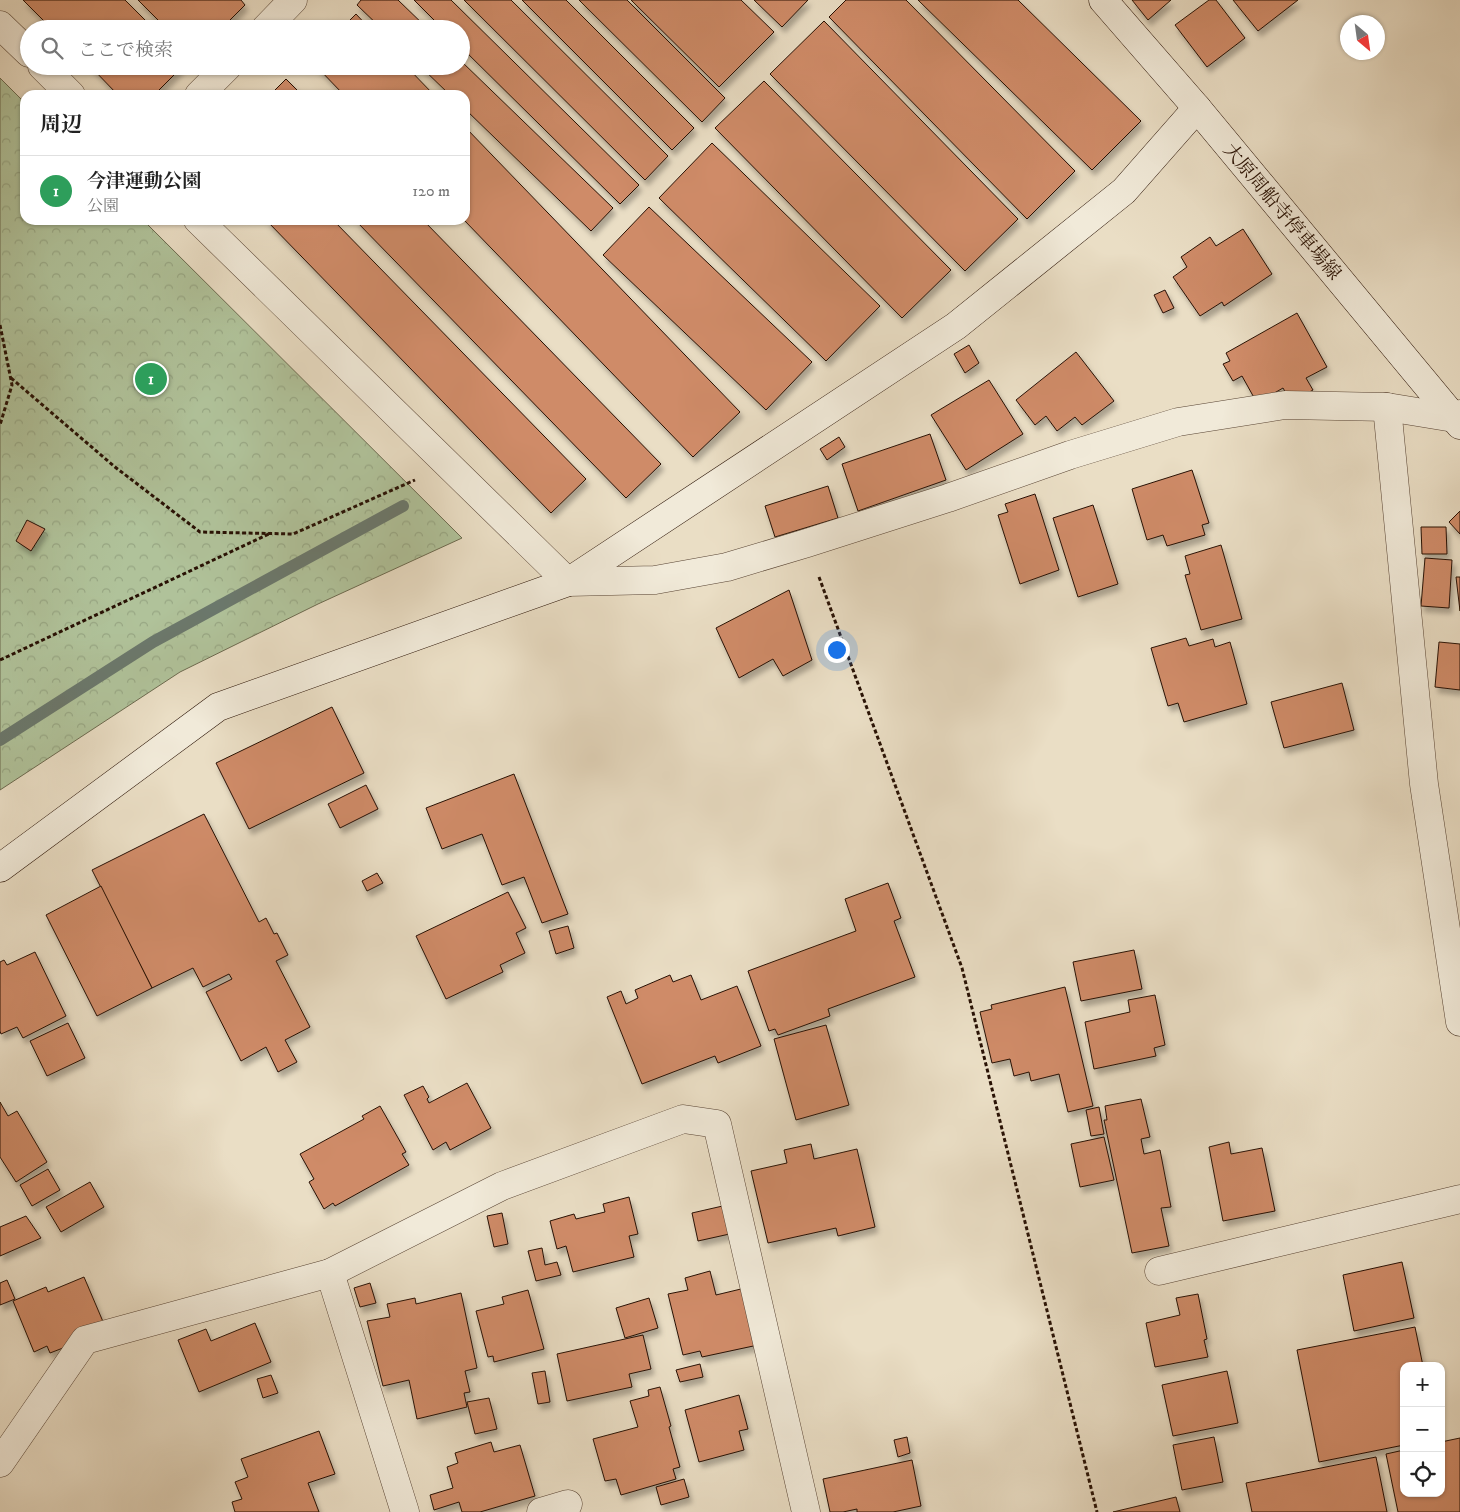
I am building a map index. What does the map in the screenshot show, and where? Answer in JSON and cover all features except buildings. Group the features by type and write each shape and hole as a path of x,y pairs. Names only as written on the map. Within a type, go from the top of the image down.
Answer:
{"street":[{"path":"274,20 293,0"},
{"name":"大原周船寺停車場線","path":"1103,0 1197,108 1458,419"},
{"path":"0,25 20,44"},
{"path":"51,75 66,90"},
{"path":"204,90 219,75"},
{"path":"0,868 218,707 568,582 956,326 1124,191 1197,108"},
{"path":"203,225 447,466 568,582 655,580 727,567 948,498 1070,454 1178,422 1285,405 1387,407 1458,419"},
{"path":"1387,407 1424,784 1460,1022"},
{"path":"0,1463 85,1340 330,1273 502,1186 683,1119 717,1124 806,1512"},
{"path":"1159,1271 1460,1199"},
{"path":"330,1273 405,1512"},
{"path":"542,1512 568,1504"}],"path":[{"path":"0,325 12,385 0,425"},
{"path":"11,378 116,468 200,532 293,534 447,466"},
{"path":"0,660 272,533"},
{"path":"807,543 962,968 1096,1512"}],"green space":[{"path":"0,78 20,98 20,225 148,225 462,538 318,604 180,672 0,790"}],"waterway":[{"path":"0,740 153,642 403,506"}],"place":[{"name":"今津運動公園","path":"151,379"}]}
